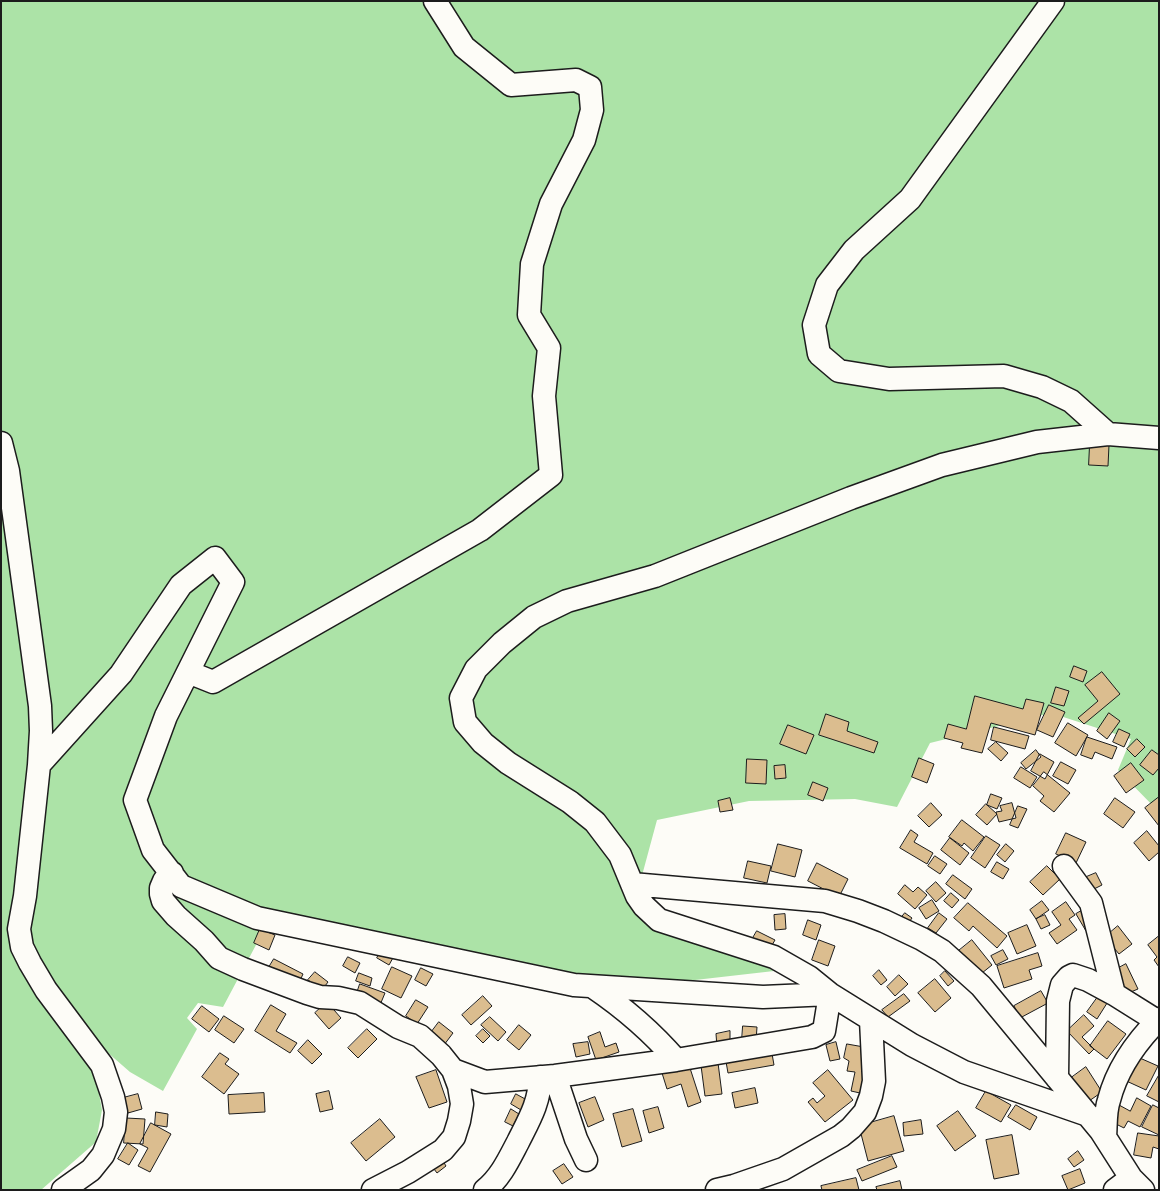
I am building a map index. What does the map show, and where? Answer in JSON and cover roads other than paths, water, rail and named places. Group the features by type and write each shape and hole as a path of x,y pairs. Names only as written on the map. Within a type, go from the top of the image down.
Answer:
{"street":[{"path":"188,672 213,682 480,530 552,475 544,396 549,348 529,315 532,264 551,204 584,140 592,110 590,87 576,80 511,85 464,47 435,1"},
{"path":"1053,1 910,199 854,250 827,285 814,325 819,354 839,371 889,379 1004,376 1042,387 1071,401 1108,434"},
{"path":"1088,1116 964,1072 912,1045 830,994 809,977 774,957 659,920 644,906 637,896 620,855 595,822 570,802 508,764 483,743 465,722 461,698 476,669 502,643 534,617 567,601 655,576 851,498 942,465 1037,442 1108,434 1159,438"},
{"path":"1,443 8,470 40,706 41,731 39,766 25,896 19,929 22,947 46,990 102,1065 113,1097 116,1112 114,1129 103,1155 91,1170 63,1190"},
{"path":"39,766 121,674 181,585 214,558 233,582 166,716 135,800 154,850 181,886 257,918 558,982 593,987 763,997 830,994"},
{"path":"1064,866 1091,903 1114,994"},
{"path":"172,873 169,874 161,888 163,901 176,916 204,941 219,958 307,993 320,997 338,998 360,1003 398,1027 420,1036 441,1054 453,1070 459,1086 462,1104 460,1122 454,1138 449,1145 437,1154 408,1172 373,1190"},
{"path":"632,884 825,901 884,921 922,939 942,951 981,986 1088,1116 1104,1137 1130,1186"},
{"path":"1057,1078 1058,1001 1062,985 1066,980 1073,976 1082,977 1158,1020 1146,1033 1124,1063 1113,1086 1108,1101 1104,1137"},
{"path":"593,987 629,1012 676,1060"},
{"path":"453,1070 486,1082 548,1077 676,1060 812,1037 824,1031 830,994"},
{"path":"717,1190 734,1186 783,1169 851,1128 865,1112 871,1096 874,1081 872,1020"},
{"path":"548,1077 586,1160"},
{"path":"485,1190 500,1175 532,1118 540,1088 548,1077"}]}
